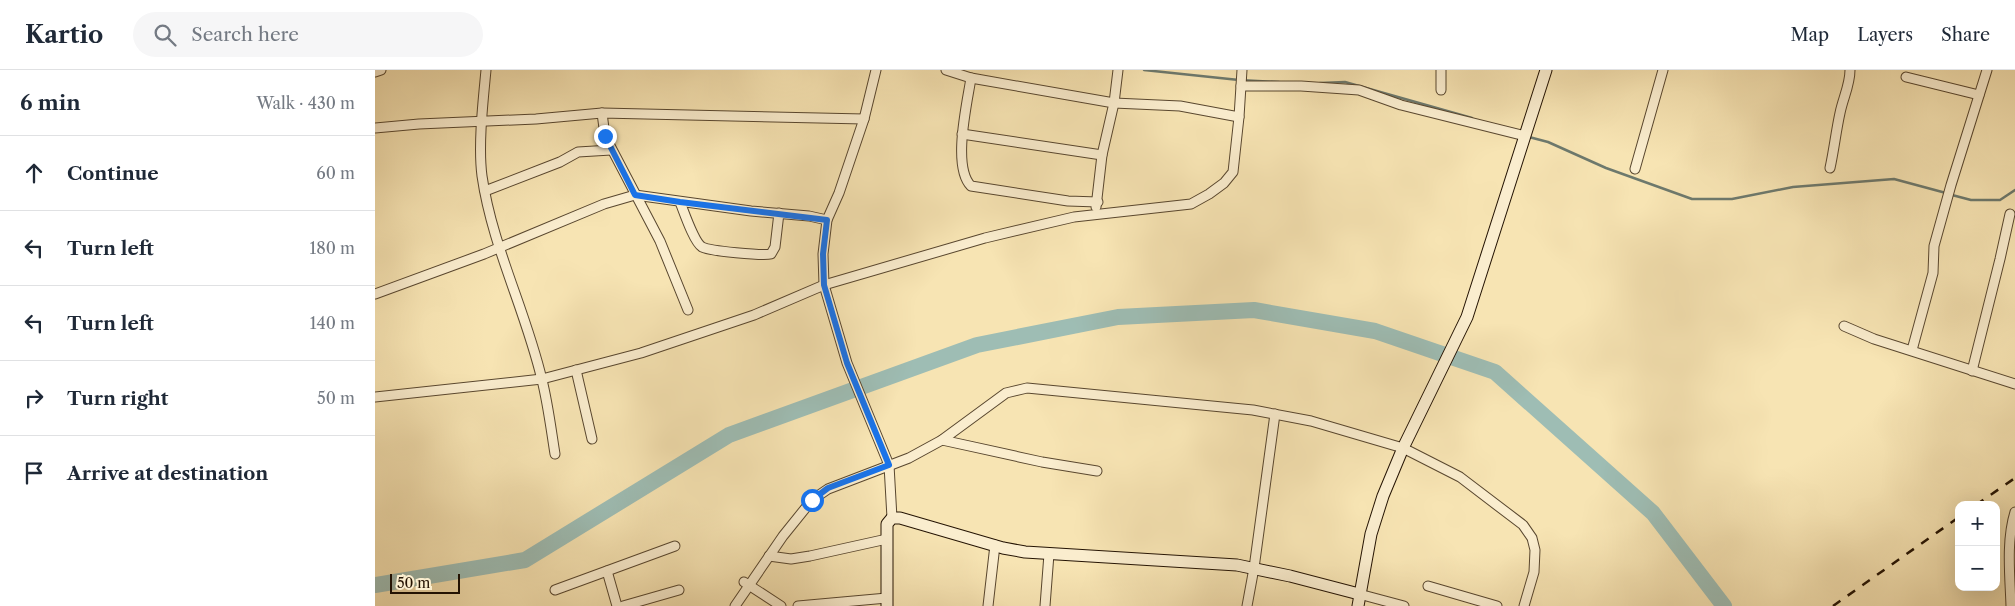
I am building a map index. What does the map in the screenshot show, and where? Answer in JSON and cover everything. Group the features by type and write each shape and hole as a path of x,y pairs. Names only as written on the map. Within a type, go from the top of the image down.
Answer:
{"street":[{"path":"375,72 381,70"},
{"path":"486,70 482,121 482,174 485,191 500,247 542,379 555,454"},
{"path":"798,606 887,602 887,524 892,518 889,465 847,363 824,285 823,254 827,220 839,193 864,119 876,70"},
{"path":"946,70 971,78 1115,103 1180,106 1239,116"},
{"path":"375,397 542,379 641,353 754,315 824,285 985,238 1074,217 1191,204 1224,183 1233,172 1242,70"},
{"path":"1441,70 1441,90"},
{"path":"1358,606 1371,534 1383,496 1403,448 1467,317 1546,70"},
{"path":"1635,169 1663,70"},
{"path":"1830,168 1837,139 1840,112 1850,78 1850,70"},
{"path":"1912,350 1933,273 1934,246 1951,184 1987,70"},
{"path":"1095,215 1102,155 1115,103 1118,72"},
{"path":"1906,77 1979,95"},
{"path":"971,78 962,134 963,174 971,186 1068,201 1098,202"},
{"path":"1240,88 1301,86 1359,90 1401,105 1524,141"},
{"path":"602,113 605,136 611,150 659,241 688,310"},
{"path":"375,128 419,124 536,119 602,113 864,119"},
{"path":"962,134 1102,155"},
{"path":"485,191 560,162 578,152 611,150"},
{"path":"375,294 500,247 596,207 635,195 827,220"},
{"path":"680,202 697,242 702,247 713,250 771,254 775,247 779,213"},
{"path":"1972,371 2010,214"},
{"path":"1843,326 2015,384"},
{"path":"577,370 592,439"},
{"path":"735,606 747,584 812,500 828,488 909,458 942,440 1006,393 1027,388 1253,410 1311,421 1403,448 1460,477 1523,526 1532,538 1535,550 1534,572 1524,606"},
{"path":"1247,606 1275,414"},
{"path":"942,440 1042,462 1097,471"},
{"path":"2011,606 2015,512"},
{"path":"892,518 900,518 1025,552 1210,563 1254,568 1405,606"},
{"path":"769,556 791,558 810,556 887,539"},
{"path":"989,606 995,545"},
{"path":"555,590 675,546"},
{"path":"1045,606 1049,554"},
{"path":"607,571 617,606"},
{"path":"747,584 781,606"},
{"path":"1428,586 1497,606"},
{"path":"623,606 679,590"}],"waterway":[{"path":"1144,70 1239,80 1279,82"},
{"path":"1320,83 1345,82 1472,118"},
{"path":"1529,137 1548,142 1606,168 1692,199 1732,199 1793,187 1894,179 1946,193"},
{"path":"1952,195 1971,200 2000,200 2015,190"},
{"path":"375,585 525,560 729,435 977,345 1118,317 1254,310 1375,331 1495,372 1653,513 1724,606"}],"railway":[{"path":"1982,501 2015,478"},
{"path":"1833,606 1955,520"}],"route":[{"path":"605,136 635,195 751,211 809,216 827,220 823,254 824,285 847,363 889,465 828,488 812,500"}]}
